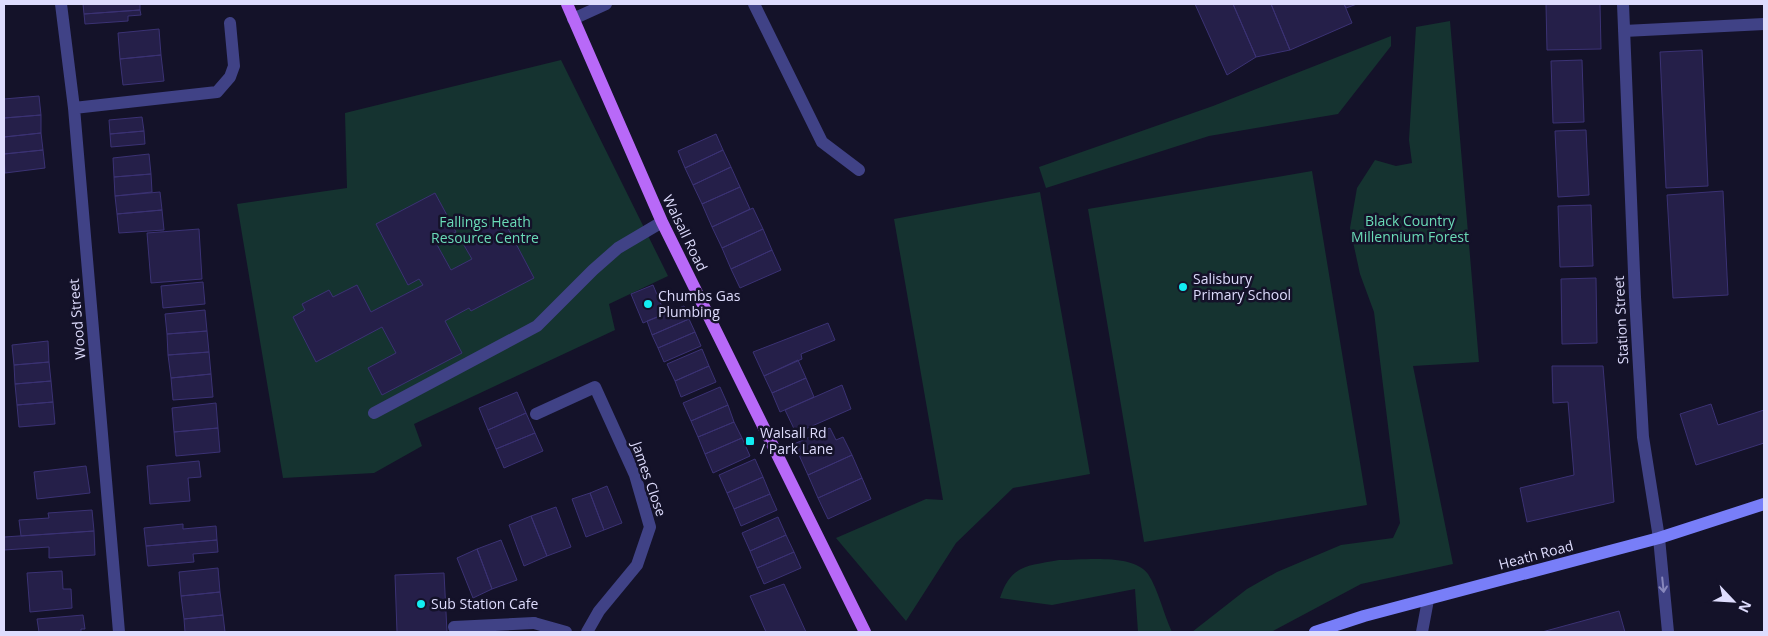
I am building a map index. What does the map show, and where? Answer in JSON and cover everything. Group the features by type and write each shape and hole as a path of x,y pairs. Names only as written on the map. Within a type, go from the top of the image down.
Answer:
{"main road":[{"name":"Walsall Road","path":"567,4 662,222 866,632"}],"street":[{"name":"Wood Street","path":"61,4 74,108 119,632"},
{"path":"573,19 606,4"},
{"path":"754,4 822,142 859,170"},
{"name":"Station Street","path":"1623,4 1643,437 1659,538 1668,632"},
{"path":"74,108 217,92 230,77 234,66 230,23"},
{"path":"1624,31 1764,24"},
{"path":"374,413 537,326 618,248 662,222"},
{"name":"James Close","path":"536,414 595,387 635,475 650,526 637,565 599,611 587,632"},
{"name":"Heath Road","path":"1316,632 1364,616 1659,538 1764,504"},
{"path":"1422,632 1428,600"},
{"path":"454,627 534,622 566,632"}],"green space":[{"name":"Black Country Millennium Forest","path":"1450,21 1479,362 1413,366 1453,564 1361,584 1271,632 1192,632 1247,589 1277,572 1341,545 1393,538 1400,523 1374,312 1360,274 1350,228 1357,188 1375,160 1396,166 1412,163 1409,140 1416,27"},
{"path":"1391,36 1391,46 1338,114 1209,136 1046,188 1039,167 1213,106"},
{"name":"Fallings Heath Resource Centre","path":"561,60 668,276 609,304 615,330 414,424 422,446 374,473 283,478 237,204 347,188 345,113"},
{"path":"1312,171 1367,505 1144,542 1088,209"},
{"path":"1040,192 1090,474 1013,488 956,543 906,621 836,538 926,499 943,500 894,219"},
{"path":"1059,560 1120,560 1141,567 1152,580 1172,632 1138,632 1135,589 1052,605 1000,598 1009,579 1022,568"}],"building":[{"path":"83,4 140,4 140,10 84,14"},
{"path":"1195,4 1233,4 1256,57 1227,75"},
{"path":"1233,4 1271,4 1290,50 1256,57"},
{"path":"1271,4 1344,4 1352,23 1290,50"},
{"path":"1344,4 1357,4 1346,8"},
{"path":"1546,4 1600,4 1601,49 1547,50"},
{"path":"140,10 141,15 128,16 128,21 85,24 84,14"},
{"path":"159,29 161,55 120,59 118,33"},
{"path":"1702,50 1708,186 1666,188 1660,52"},
{"path":"161,55 164,81 123,85 120,59"},
{"path":"1582,60 1584,122 1553,123 1551,61"},
{"path":"39,96 41,115 4,118 4,99"},
{"path":"41,115 41,133 4,137 4,118"},
{"path":"142,117 144,131 110,134 109,120"},
{"path":"1586,130 1589,195 1558,197 1555,131"},
{"path":"144,131 145,144 111,147 110,134"},
{"path":"41,133 43,150 4,154 4,137"},
{"path":"716,134 723,150 685,168 678,151"},
{"path":"43,150 45,168 5,173 4,154"},
{"path":"723,150 731,167 693,185 685,168"},
{"path":"149,154 151,174 114,177 113,158"},
{"path":"731,167 740,187 702,204 693,185"},
{"path":"151,174 152,192 115,196 114,177"},
{"path":"740,187 750,209 712,227 702,204"},
{"path":"1723,191 1728,295 1673,298 1667,195"},
{"path":"160,192 162,210 117,214 115,196"},
{"name":"Fallings Heath Resource Centre","path":"435,193 456,232 436,243 451,270 472,259 461,240 503,219 534,278 471,311 469,308 445,321 462,353 382,395 368,368 396,353 382,327 316,362 293,317 305,310 302,304 329,290 333,297 357,285 371,312 423,285 419,279 408,285 376,224"},
{"path":"1591,205 1593,266 1560,267 1558,206"},
{"path":"753,208 763,229 722,248 712,227"},
{"path":"162,210 164,230 119,233 117,214"},
{"path":"199,229 202,279 151,283 147,233"},
{"path":"763,229 772,250 731,269 722,248"},
{"path":"772,250 781,270 740,288 731,269"},
{"path":"1596,278 1597,343 1562,344 1561,279"},
{"path":"203,282 205,304 163,308 161,286"},
{"name":"Chumbs Gas Plumbing","path":"653,285 665,314 643,323 631,294"},
{"path":"684,306 689,319 652,335 647,321"},
{"path":"205,310 207,331 167,334 165,314"},
{"path":"689,319 695,332 658,348 652,335"},
{"path":"828,323 835,340 801,354 802,359 764,376 753,352"},
{"path":"207,331 209,352 168,355 167,334"},
{"path":"695,332 701,346 664,362 658,348"},
{"path":"48,341 49,362 14,365 12,345"},
{"path":"702,349 709,366 675,381 667,364"},
{"path":"209,352 211,374 171,378 168,355"},
{"path":"798,360 806,378 772,393 764,376"},
{"path":"49,362 51,381 15,384 14,365"},
{"path":"709,366 716,382 681,397 675,381"},
{"path":"1552,366 1603,366 1614,502 1527,522 1520,488 1574,475 1568,402 1553,403"},
{"path":"211,374 213,397 173,400 171,378"},
{"path":"806,378 814,397 780,412 772,393"},
{"path":"51,381 53,402 17,405 15,384"},
{"path":"842,385 851,409 796,433 785,410"},
{"path":"720,387 728,405 691,421 683,403"},
{"path":"517,392 526,413 488,430 479,408"},
{"path":"53,402 55,424 19,427 17,405"},
{"path":"216,403 218,428 174,432 172,408"},
{"path":"1711,404 1718,425 1764,410 1764,443 1696,465 1680,414"},
{"path":"728,405 734,422 698,437 691,421"},
{"path":"526,413 535,433 496,449 488,430"},
{"path":"734,422 742,438 705,454 698,437"},
{"path":"218,428 220,452 176,456 174,432"},
{"path":"830,428 836,440 843,437 852,455 808,475 794,444"},
{"path":"535,433 543,451 504,468 496,449"},
{"path":"742,438 750,456 713,473 705,454"},
{"path":"852,455 862,478 818,498 808,475"},
{"path":"755,459 763,477 727,493 719,475"},
{"path":"199,461 201,477 188,478 190,501 150,504 147,466"},
{"path":"86,466 90,493 37,499 34,472"},
{"path":"763,477 770,494 734,509 727,493"},
{"path":"862,478 871,499 828,519 818,498"},
{"path":"607,486 622,523 604,530 590,493"},
{"path":"590,493 604,530 586,537 572,499"},
{"path":"770,494 777,510 741,526 734,509"},
{"path":"556,507 571,547 547,556 531,516"},
{"path":"92,510 94,531 21,536 19,520 49,518 48,513"},
{"path":"531,516 547,556 524,566 509,525"},
{"path":"778,517 786,535 750,551 742,533"},
{"path":"183,524 183,529 216,526 217,540 146,546 144,528"},
{"path":"94,531 95,555 49,558 49,547 4,550 4,537"},
{"path":"786,535 794,552 757,568 750,551"},
{"path":"217,540 218,552 193,554 194,562 148,566 146,546"},
{"path":"501,540 517,580 492,589 477,549"},
{"path":"477,549 492,589 473,598 457,558"},
{"path":"794,552 801,568 764,584 757,568"},
{"path":"218,568 220,592 181,596 179,572"},
{"path":"62,571 63,589 71,589 72,608 30,612 27,573"},
{"name":"Sub Station Cafe","path":"444,573 447,632 397,632 395,575"},
{"path":"784,584 806,632 766,632 750,596"},
{"path":"220,592 223,615 184,619 181,596"},
{"path":"1619,611 1625,632 1542,632"},
{"path":"83,615 85,629 81,629 81,632 39,632 37,619"},
{"path":"223,615 225,632 185,632 184,619"}],"place":[{"name":"Salisbury Primary School","path":"1183,287"},
{"name":"Chumbs Gas Plumbing","path":"648,304"},
{"name":"Walsall Rd / Park Lane","path":"750,441"},
{"name":"Sub Station Cafe","path":"421,604"}]}
